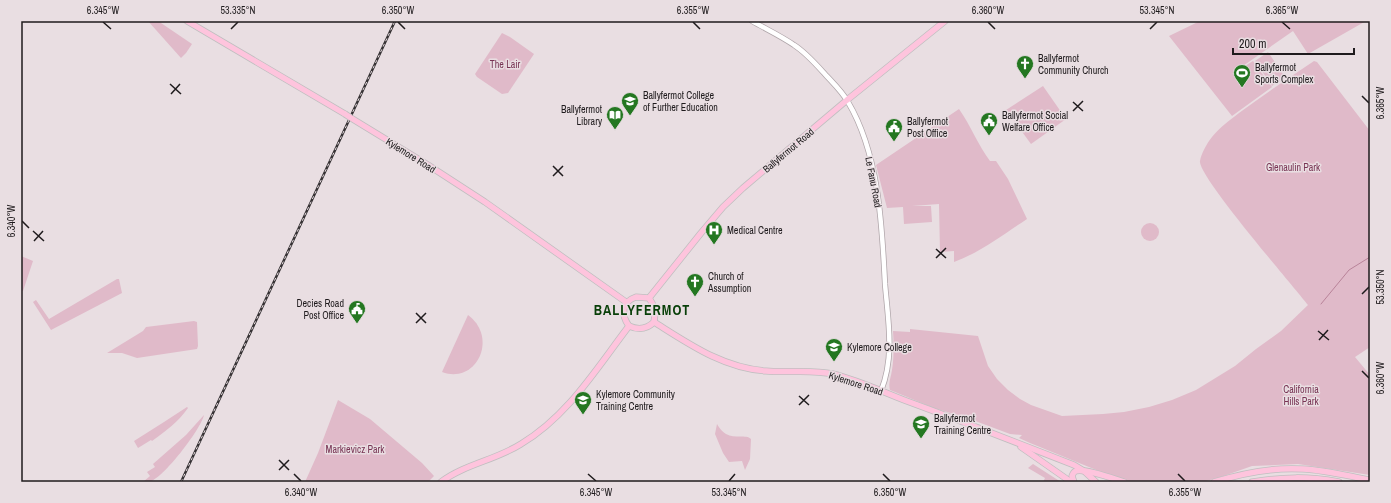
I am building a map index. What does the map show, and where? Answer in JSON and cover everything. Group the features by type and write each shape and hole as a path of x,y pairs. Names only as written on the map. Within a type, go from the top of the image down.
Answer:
{"main road":[{"name":"Kylemore Road","path":"187,21 356,120 428,165 485,202 626,302"},
{"name":"Ballyfermot Road","path":"649,298 686,250 730,200 847,100 945,21"},
{"path":"636,297 649,298 654,308 654,322 641,329 634,329 629,326 624,315 624,307 626,302 636,297"},
{"name":"Kylemore Road","path":"654,322 701,351 726,363 766,371 795,371 832,374 881,391 1074,465 1084,471 1096,482"},
{"path":"441,482 463,469 505,453 549,424 564,411 581,391 629,326"},
{"name":"Kylemore Road","path":"1013,441 1072,482"},
{"path":"1214,482 1267,470 1303,469 1370,480"},
{"path":"1072,482 1073,473 1076,471 1084,471 1124,482"},
{"path":"1225,482 1242,475"},
{"path":"1252,482 1295,477 1339,482"}],"street":[{"name":"Le Fanu Road","path":"752,21 785,39 805,53 847,100 863,134 877,189 890,346 886,380 881,391"}],"green space":[{"path":"148,21 158,21 192,44 186,53 181,58"},
{"path":"1200,21 1366,21 1308,54 1293,31 1230,75 1253,61 1272,87 1232,116 1169,36"},
{"name":"The Lair","path":"502,33 534,54 508,93 502,94 477,77 475,74"},
{"path":"1268,52 1285,77 1272,86 1255,61"},
{"path":"1314,61 1317,62 1370,131 1370,347 1355,357 1370,375 1370,475 1298,464 1252,466 1202,482 1132,482 1111,476 1019,438 1022,435 1010,434 970,419 934,408 890,390 889,382 892,370 894,346 893,331 910,332 910,329 978,336 988,366 997,379 1008,390 1031,405 1062,416 1124,412 1149,407 1172,400 1196,390 1235,366 1281,331 1308,305 1229,208 1203,170 1200,161 1208,142 1221,127"},
{"path":"1043,86 1066,119 1031,144 1006,110"},
{"path":"959,109 990,161 996,161 1008,179 1027,219 983,248 954,262 954,251 940,252 939,204 912,206 931,206 932,222 904,224 903,207 887,208 876,165"},
{"path":"1150,223 1156,226 1159,232 1156,238 1150,241 1144,238 1141,232 1144,226"},
{"path":"21,256 33,261 23,291 21,291"},
{"path":"119,279 122,293 51,330 33,302 36,300 49,319"},
{"path":"468,315 477,325 482,335 482,347 479,357 473,366 465,372 454,374 442,372"},
{"path":"194,321 197,322 197,349 137,358 122,353 107,353 143,331 146,327"},
{"name":"Markievicz Park","path":"338,400 370,419 422,463 434,476 428,482 305,482 318,453"},
{"path":"187,407 188,408 180,418 167,430 152,441 151,440 138,448 134,441"},
{"path":"204,415 189,442 172,463 155,479 149,482 143,482 150,476 147,472 155,467 153,464 186,435"},
{"path":"717,424 726,434 751,439 750,459 745,470 742,461 729,462 723,453 715,434"},
{"path":"1033,464 1061,482 1043,482 1045,478 1028,468"}],"waterway":[{"path":"1321,304 1349,270 1370,257"}],"railway":[{"path":"181,482 395,21"}],"place":[{"name":"Ballyfermot Community Church","path":"1025,79"},
{"name":"Ballyfermot Sports Complex","path":"1242,88"},
{"name":"Ballyfermot College of Further Education","path":"630,116"},
{"name":"Ballyfermot Library","path":"615,130"},
{"name":"Ballyfermot Social Welfare Office","path":"989,136"},
{"name":"Ballyfermot Post Office","path":"894,142"},
{"name":"Medical Centre","path":"714,245"},
{"name":"Church of Assumption","path":"695,297"},
{"name":"Decies Road Post Office","path":"357,324"},
{"name":"Kylemore College","path":"834,362"},
{"name":"Kylemore Community Training Centre","path":"583,415"},
{"name":"Ballyfermot Training Centre","path":"921,439"}],"district":[{"name":"BALLYFERMOT","path":"642,310"}],"park label":[{"name":"Glenaulin Park","path":"1293,167"},
{"name":"California Hills Park","path":"1301,394"}]}
